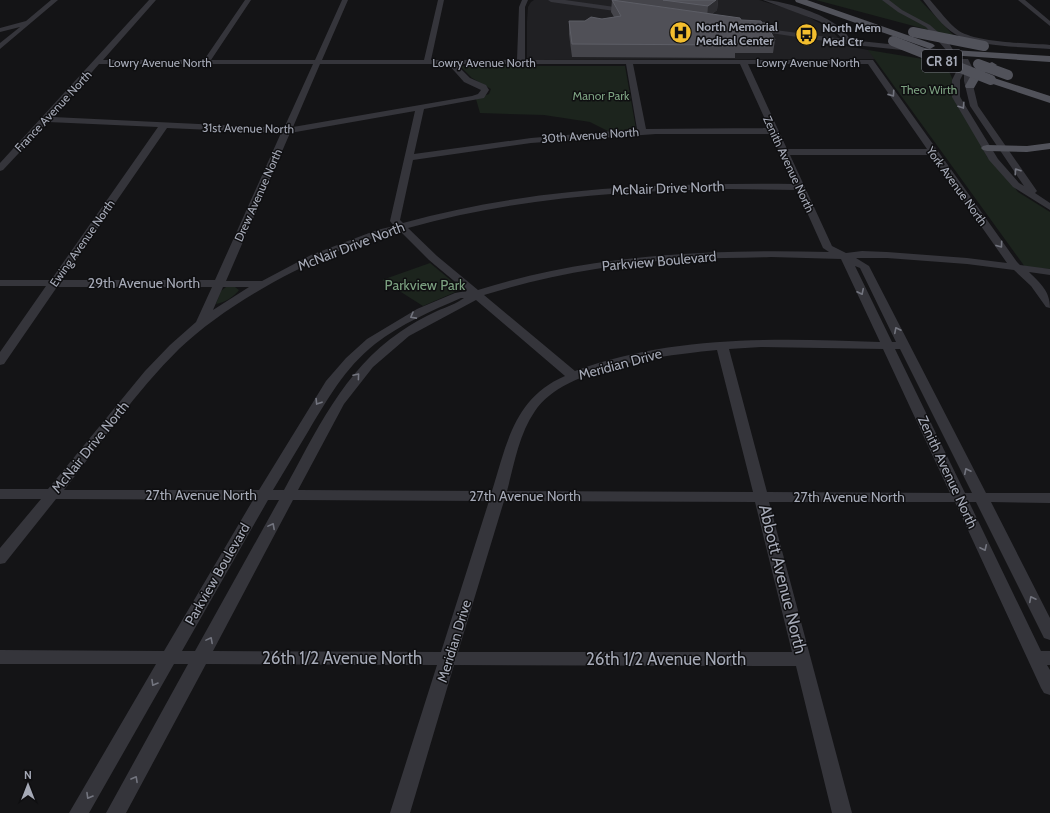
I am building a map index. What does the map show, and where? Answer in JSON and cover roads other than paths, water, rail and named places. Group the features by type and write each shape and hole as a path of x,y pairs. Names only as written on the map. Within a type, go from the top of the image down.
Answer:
{"main road":[{"name":"CR 81","path":"784,0 831,16 996,82 1050,100"},
{"name":"CR 81","path":"802,1 1021,79"},
{"path":"802,1 913,32 984,46 1050,54"},
{"path":"958,56 1050,59"},
{"path":"958,56 1016,62 1050,63"},
{"path":"970,86 978,72 983,69 998,63 1016,62"},
{"path":"996,82 1028,97 1050,112"},
{"path":"1004,151 1050,146"},
{"path":"989,151 1050,154"}],"street":[{"path":"0,47 55,0"},
{"name":"France Avenue North","path":"0,168 153,0"},
{"path":"206,62 248,0"},
{"name":"Drew Avenue North","path":"201,324 345,0"},
{"path":"427,62 441,0"},
{"path":"521,62 522,7 525,0"},
{"path":"551,0 635,12"},
{"path":"766,0 822,20 844,35 847,39 845,42"},
{"path":"885,0 925,19 942,29 954,42 960,66 960,72 956,80 956,97 989,151 1009,179 1040,202 1050,207"},
{"path":"926,0 961,35 977,39 1050,47"},
{"path":"1021,0 1050,24"},
{"path":"892,4 900,11 928,26 968,67 968,81 974,106 1022,179 1040,202"},
{"path":"0,30 30,21"},
{"path":"744,27 845,42 881,50 958,56"},
{"name":"Lowry Avenue North","path":"98,62 870,62"},
{"name":"31st Avenue North","path":"46,119 287,131 481,96 485,90 483,87 467,80 450,62"},
{"path":"628,62 642,132"},
{"name":"Zenith Avenue North","path":"743,62 828,248 864,266 1050,634"},
{"name":"York Avenue North","path":"870,62 932,152 1018,269 1028,277 1050,305"},
{"path":"420,107 395,221 433,258 573,376"},
{"name":"Ewing Avenue North","path":"0,361 164,125"},
{"name":"30th Avenue North","path":"409,158 509,142 642,132 693,130 774,131"},
{"path":"783,152 932,152"},
{"name":"McNair Drive North","path":"0,559 136,388 164,358 201,324 264,284 307,261 337,248 400,227 448,214 579,193 669,186 799,187"},
{"name":"Parkview Boulevard","path":"79,813 263,495 332,381 350,361 371,342 421,311 459,295 476,294 514,282 553,273 638,260 746,254 845,256 862,254 967,261 1018,269 1050,272"},
{"name":"Zenith Avenue North","path":"845,256 960,498 1043,658 1050,688"},
{"name":"Parkview Boulevard","path":"845,256 870,262 935,266 1050,280"},
{"name":"29th Avenue North","path":"0,283 264,284"},
{"name":"Parkview Boulevard","path":"116,813 338,404 352,383 368,363 410,330 434,317 469,302 476,294"},
{"name":"Meridian Drive","path":"400,813 518,431 526,414 539,398 573,376 588,370 637,357 677,350 722,345 760,343 905,346"},
{"name":"Abbott Avenue North","path":"722,345 842,813"},
{"name":"27th Avenue North","path":"0,494 1050,498"},
{"name":"26th 1/2 Avenue North","path":"0,657 803,659"}],"place":[{"name":"North Memorial Medical Center","path":"681,33"},
{"name":"North Mem Med Ctr","path":"807,34"}],"park label":[{"name":"Theo Wirth","path":"929,89"},
{"name":"Manor Park","path":"601,95"},
{"name":"Parkview Park","path":"425,285"}]}
